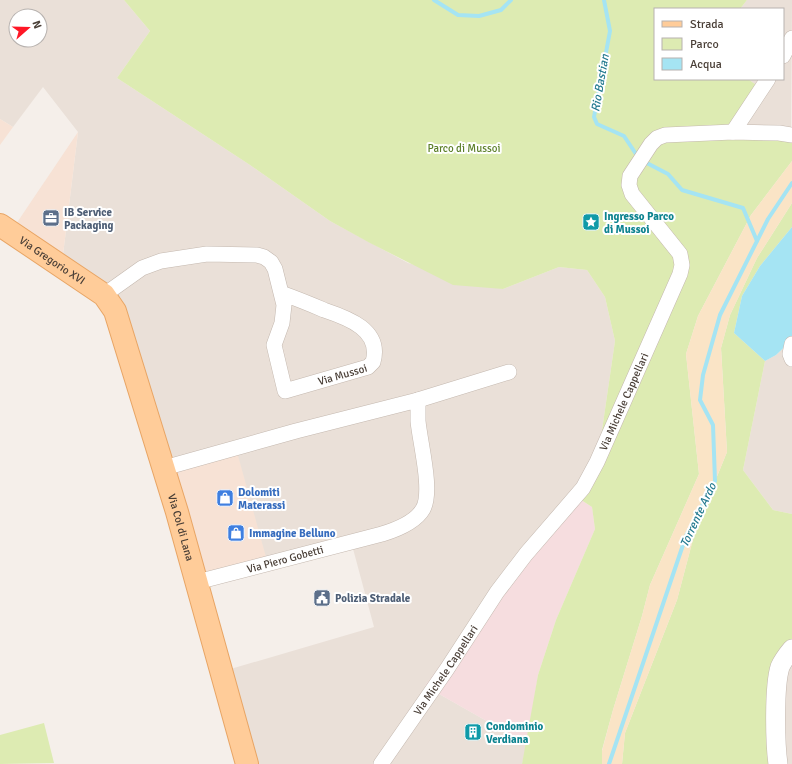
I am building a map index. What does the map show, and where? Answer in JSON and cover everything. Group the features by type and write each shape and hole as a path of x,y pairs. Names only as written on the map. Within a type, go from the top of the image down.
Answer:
{"main road":[{"name":"Via Gregorio XVI","path":"0,225 104,295"},
{"name":"Via Col di Lana","path":"104,295 115,310 164,468 247,764"}],"street":[{"path":"784,54 792,38"},
{"path":"733,132 767,80"},
{"name":"Via Michele Cappellari","path":"381,764 447,669 497,592 526,554 582,488 597,462 680,274 682,265 680,254 632,194 629,185 630,176 654,140 665,135 733,132 779,132 792,135"},
{"name":"Via Mussoi","path":"104,295 142,268 152,264 196,254 257,255 264,257 271,262 275,269 281,293 284,315 274,345 285,391 368,367 373,362 375,347 372,339 362,327 348,318 281,293"},
{"path":"792,344 790,354 792,359"},
{"path":"164,468 418,400 509,372"},
{"name":"Via Piero Gobetti","path":"197,582 382,534 396,529 415,518 423,509 426,495 426,477 418,422 418,400"},
{"path":"778,764 776,736 778,680 784,658 792,649"}],"shaded area":[{"path":"0,0 124,0 150,31 117,78 250,165 330,221 408,263 503,289 559,267 587,270 605,297 615,341 600,444 572,494 425,686 527,744 522,764 242,764 217,673 374,627 352,545 269,568 162,472 116,319 62,263 78,132 43,87 13,127 0,119"},
{"path":"747,0 792,0 791,141 727,138 759,87 749,80 784,80 784,8 741,8"},
{"path":"0,119 13,127 0,145"},
{"path":"78,132 62,263 12,230"},
{"path":"792,340 792,514 773,510 743,470 765,361 776,355"},
{"path":"237,452 269,568 195,588 162,472"},
{"path":"572,494 592,507 595,529 556,620 538,675 527,744 425,686 533,537"},
{"path":"792,648 792,764 781,764 783,668"}],"green space":[{"name":"Parco di Mussoi","path":"124,0 747,0 741,8 654,8 654,80 749,80 759,87 727,138 792,140 792,161 751,215 698,316 686,354 699,474 650,585 602,750 602,764 522,764 538,675 556,620 595,529 592,507 572,494 600,444 615,341 605,297 587,270 559,267 503,289 453,285 330,221 250,165 117,78 150,31"},
{"path":"792,203 792,227 760,266 742,296 734,333 765,361 743,470 773,510 792,514 792,648 783,668 781,764 622,764 625,733 677,600 696,528 727,452 721,348 730,315 757,258"},
{"path":"44,723 54,763 0,764 0,735"}],"sand":[{"path":"792,161 792,203 757,258 730,315 721,348 727,452 696,528 677,600 625,733 622,764 602,764 602,751 650,585 699,474 686,354 698,316 751,215"}],"water":[{"path":"792,227 792,340 776,355 765,361 734,333 742,296 760,266"}],"waterway":[{"name":"Rio Bastian","path":"434,0 458,15 479,16 501,10 511,0"},
{"name":"Rio Bastian","path":"604,0 610,31 594,117 597,124 624,136 638,157"},
{"name":"Rio Bastian","path":"643,161 668,174 682,190 743,208 757,241"},
{"name":"Torrente Ardo","path":"609,764 686,536 715,481 713,425 700,400 703,375 720,315 768,219 792,183"}],"place":[{"name":"IB Service Packaging","path":"51,218"},
{"name":"Ingresso Parco di Mussoi","path":"591,222"},
{"name":"Dolomiti Materassi","path":"225,498"},
{"name":"Immagine Belluno","path":"236,533"},
{"name":"Polizia Stradale","path":"322,598"},
{"name":"Condominio Verdiana","path":"473,732"}]}
